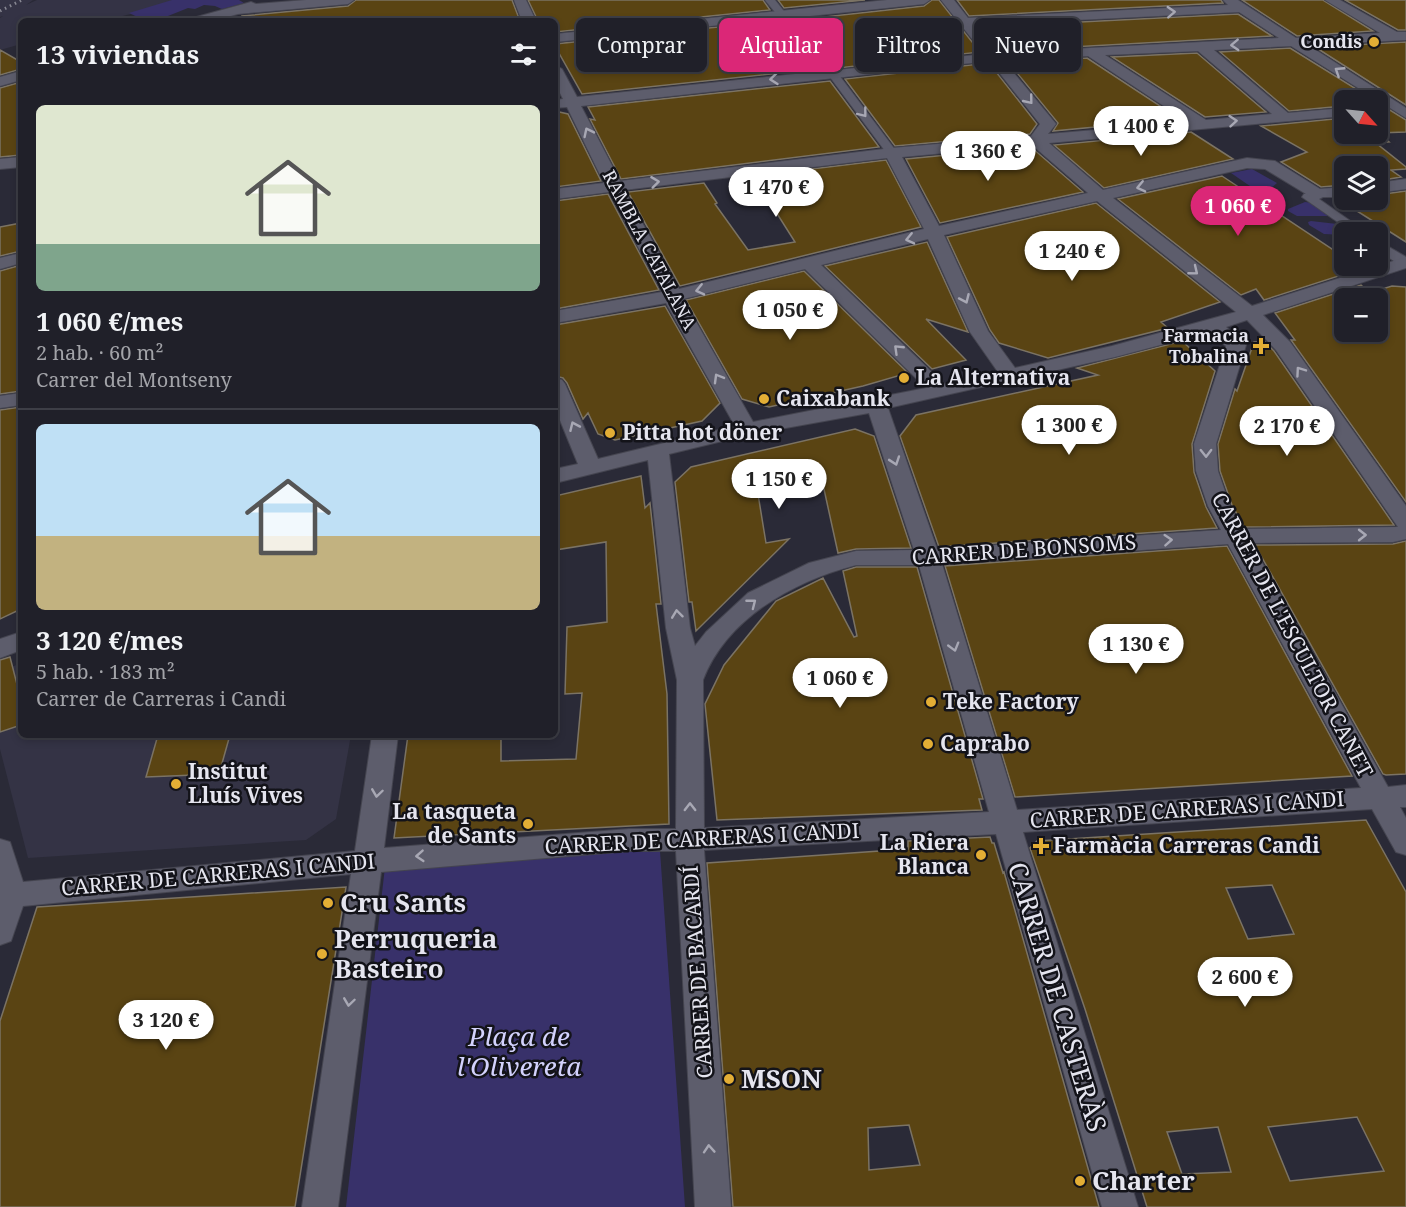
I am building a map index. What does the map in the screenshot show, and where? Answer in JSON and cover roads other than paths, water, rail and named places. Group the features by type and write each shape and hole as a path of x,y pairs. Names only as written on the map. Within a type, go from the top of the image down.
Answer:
{"street":[{"path":"209,18 272,0"},
{"path":"237,10 348,0"},
{"path":"520,0 528,18"},
{"path":"770,0 832,73 892,153 934,232 979,332 1010,375"},
{"path":"558,38 924,0"},
{"path":"947,0 974,32"},
{"path":"1229,0 1402,108"},
{"path":"1331,0 1401,37"},
{"path":"966,22 1240,8"},
{"path":"1081,53 1401,37"},
{"path":"1202,47 1284,117"},
{"path":"1092,53 1202,124"},
{"path":"564,103 974,59"},
{"path":"1005,72 1047,124 1070,135"},
{"path":"0,82 18,76"},
{"name":"RAMBLA CATALANA","path":"558,80 564,103 616,187 747,429"},
{"path":"0,92 18,90"},
{"path":"558,194 892,153 1070,135 1334,113"},
{"path":"1036,140 1047,124"},
{"path":"1036,140 1102,196 1263,324 1283,346 1406,522"},
{"path":"0,164 18,162"},
{"path":"558,316 673,296 934,232 1239,164 1260,162 1272,166 1321,195"},
{"path":"1388,186 1406,184"},
{"path":"1334,193 1308,196 1346,222"},
{"path":"1388,253 1403,266"},
{"path":"0,264 18,259"},
{"path":"810,264 939,390"},
{"path":"558,475 747,429 877,405 1115,351 1213,325 1403,266"},
{"name":"CARRER DE L'ESCULTOR CANET","path":"1213,325 1236,345 1205,444 1207,471 1219,506 1393,796 1406,844"},
{"path":"558,391 591,468"},
{"path":"0,402 18,399"},
{"name":"CARRER DE CASTERÀS","path":"877,405 928,557 1120,1207"},
{"name":"CARRER DE BACARDÍ","path":"658,452 678,628 690,680 690,840 713,1207"},
{"name":"CARRER DE BONSOMS","path":"690,680 699,658 735,617 756,599 817,568 856,558 928,557 1236,536 1393,535 1406,532"},
{"path":"0,649 18,641"},
{"path":"320,1207 385,738"},
{"name":"CARRER DE CARRERAS I CANDI","path":"6,896 368,861 630,840 690,840 1005,822 1393,796"},
{"path":"0,850 6,896 0,932"}],"railway":[{"path":"0,11 22,0"}],"place":[{"name":"Condis","path":"1374,42"},
{"name":"Farmacia Tobalina","path":"1261,346"},
{"name":"La Alternativa","path":"904,378"},
{"name":"Caixabank","path":"764,399"},
{"name":"Pitta hot döner","path":"610,433"},
{"name":"Teke Factory","path":"931,702"},
{"name":"Caprabo","path":"928,744"},
{"name":"Institut Lluís Vives","path":"176,784"},
{"name":"La tasqueta de Sants","path":"528,824"},
{"name":"Farmàcia Carreras Candi","path":"1041,846"},
{"name":"La Riera Blanca","path":"981,855"},
{"name":"Cru Sants","path":"328,903"},
{"name":"Perruqueria Basteiro","path":"322,954"},
{"name":"MSON","path":"729,1079"},
{"name":"Charter","path":"1080,1181"}],"park label":[{"name":"Plaça de l'Olivereta","path":"519,1052"}]}
